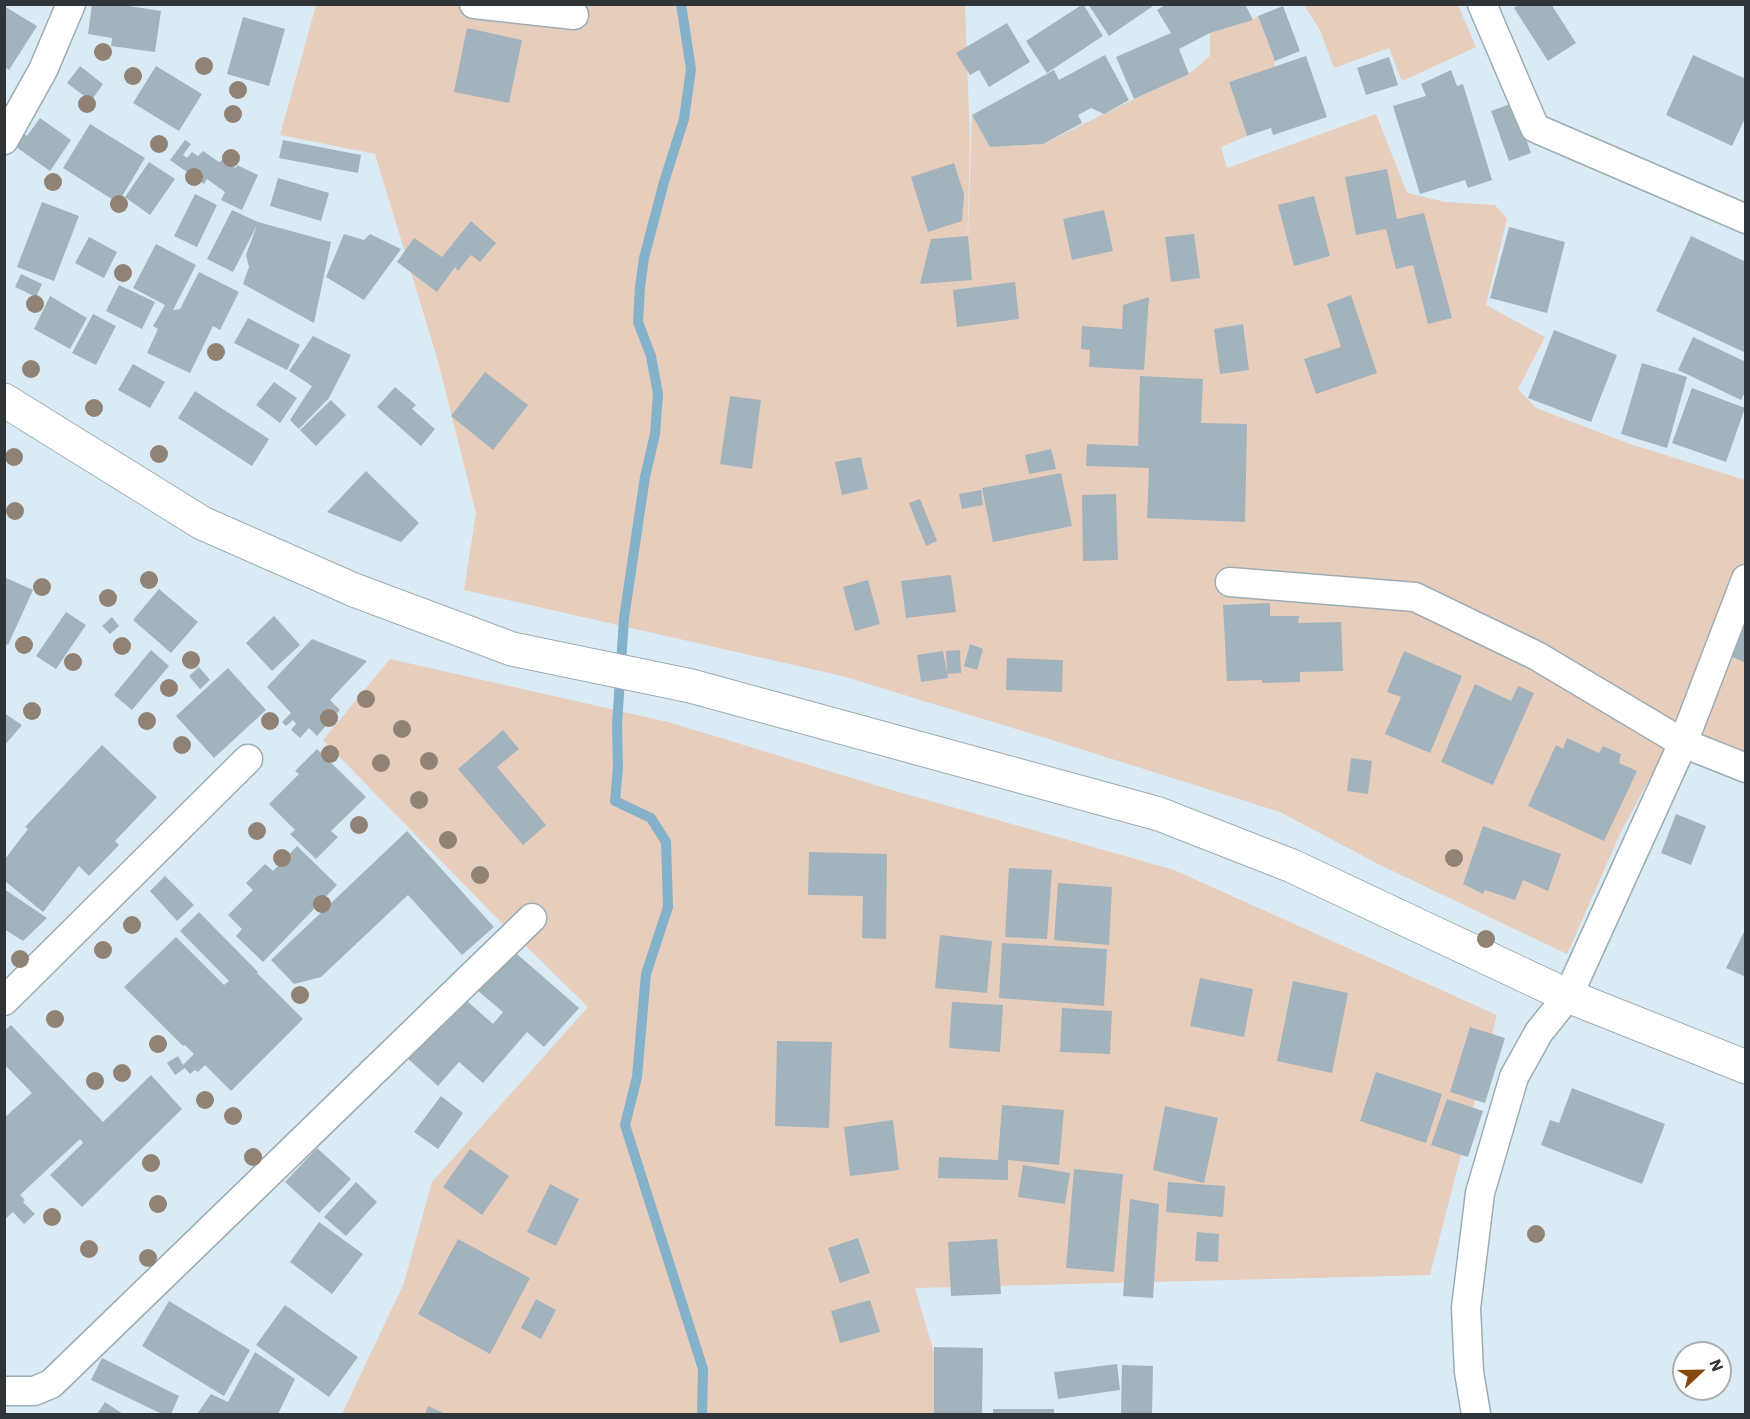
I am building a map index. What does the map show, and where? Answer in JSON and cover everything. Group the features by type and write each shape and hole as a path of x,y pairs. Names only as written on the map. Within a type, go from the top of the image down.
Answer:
{"main road":[{"path":"4,400 201,523 354,590 512,650 691,686 1159,814 1292,866 1568,996 1746,1067"}],"street":[{"path":"4,140 43,70 71,4"},
{"path":"474,4 574,15"},
{"path":"1482,4 1535,128 1746,219"},
{"path":"1476,1414 1469,1372 1466,1308 1480,1193 1514,1077 1539,1032 1568,996 1683,742 1746,579"},
{"path":"1230,582 1415,597 1537,656 1683,742 1746,768"},
{"path":"4,1001 248,759"},
{"path":"4,1390 34,1391 51,1384 532,918"}],"shaded area":[{"path":"316,5 965,5 970,140 966,298 972,115 990,147 1043,144 1189,74 1210,56 1210,33 1253,20 1258,16 1275,61 1274,67 1229,82 1247,136 1221,147 1227,168 1376,114 1407,193 1445,202 1495,205 1507,219 1486,305 1545,337 1518,389 1536,408 1630,444 1745,480 1745,760 1699,742 1655,768 1620,834 1567,954 1380,865 1280,812 842,676 464,590 476,513 438,361 375,154 280,135"},
{"path":"1304,5 1458,5 1476,47 1402,81 1389,48 1334,68 1320,30"},
{"path":"390,659 668,722 885,788 1174,870 1497,1015 1430,1275 915,1288 952,1414 342,1414 404,1283 432,1182 588,1007 487,908 323,740"}],"building":[{"path":"92,4 117,4 161,11 155,52 111,46 112,38 88,34"},
{"path":"1083,4 1103,36 1047,73 1026,41"},
{"path":"1088,4 1156,4 1109,36"},
{"path":"1167,4 1245,4 1253,20 1210,33 1179,49 1189,74 1134,99 1116,57 1171,33 1157,10"},
{"path":"1519,4 1551,4 1576,43 1548,61 1514,8"},
{"path":"4,6 37,26 9,70 4,66"},
{"path":"1283,6 1300,51 1275,61 1258,16"},
{"path":"243,17 285,29 269,86 227,74"},
{"path":"1007,23 1030,62 989,87 979,70 970,75 956,53"},
{"path":"467,28 522,40 509,103 454,92"},
{"path":"1105,55 1129,100 1104,114 1091,108 1078,115 1082,123 1043,144 990,147 972,115 1054,70 1059,80"},
{"path":"1693,55 1746,79 1746,116 1732,146 1666,115"},
{"path":"1306,56 1327,117 1273,135 1271,128 1247,136 1229,82"},
{"path":"1389,57 1398,85 1366,95 1357,68"},
{"path":"80,66 103,84 91,101 67,83"},
{"path":"156,66 202,94 179,131 133,103"},
{"path":"1451,70 1457,86 1463,84 1492,180 1468,188 1465,180 1420,194 1393,106 1426,96 1421,84"},
{"path":"1513,103 1531,153 1509,161 1491,111"},
{"path":"40,118 71,140 50,171 13,145 22,132 27,136"},
{"path":"90,124 145,158 118,203 63,168"},
{"path":"185,140 191,144 183,155 187,158 192,152 198,156 203,151 219,162 224,159 236,168 237,165 258,175 242,210 221,200 225,192 207,179 204,184 170,160"},
{"path":"283,140 361,155 358,173 279,158"},
{"path":"149,162 175,179 150,215 125,197"},
{"path":"954,163 964,194 962,221 928,232 911,177"},
{"path":"1387,169 1397,219 1424,213 1452,318 1428,324 1413,265 1396,269 1386,229 1356,235 1345,177"},
{"path":"278,178 329,193 321,221 270,206"},
{"path":"195,194 217,205 197,247 174,236"},
{"path":"1314,196 1330,256 1294,266 1278,205"},
{"path":"42,202 79,216 54,281 17,267"},
{"path":"232,210 258,222 331,242 314,323 243,284 249,267 246,255 257,225 233,272 207,259"},
{"path":"1104,210 1113,251 1072,260 1063,219"},
{"path":"471,221 496,243 480,262 471,255 458,271 455,267 437,292 397,262 414,238 442,257"},
{"path":"1509,227 1565,242 1547,313 1490,298"},
{"path":"344,234 364,240 370,234 401,249 364,300 326,277"},
{"path":"1194,234 1200,278 1171,282 1165,237"},
{"path":"968,236 972,280 920,284 931,239"},
{"path":"1691,236 1746,262 1746,353 1656,311"},
{"path":"89,237 117,252 104,278 75,263"},
{"path":"156,244 196,265 173,310 180,309 199,272 239,292 220,330 213,326 190,373 147,353 158,329 153,326 165,305 133,288"},
{"path":"21,274 42,284 36,297 15,287"},
{"path":"1015,282 1019,319 957,327 953,290"},
{"path":"119,285 155,302 142,329 106,311"},
{"path":"1351,295 1377,373 1316,394 1304,359 1341,347 1327,304"},
{"path":"50,296 87,318 70,349 34,329"},
{"path":"1149,297 1144,370 1089,367 1090,350 1081,349 1082,326 1122,329 1123,305"},
{"path":"93,314 116,326 96,365 72,353"},
{"path":"248,318 300,345 287,370 234,343"},
{"path":"1243,324 1249,370 1220,374 1214,329"},
{"path":"1554,330 1617,355 1591,422 1528,398"},
{"path":"313,336 351,355 329,398 299,429 290,420 312,386 289,371"},
{"path":"1693,337 1746,362 1746,390 1741,400 1678,370"},
{"path":"1642,363 1687,377 1667,448 1621,434"},
{"path":"133,364 165,382 150,408 118,390"},
{"path":"485,372 528,405 493,450 451,416"},
{"path":"1140,376 1203,379 1201,423 1247,424 1245,522 1147,518 1149,468 1086,466 1087,444 1138,446"},
{"path":"274,382 297,398 280,423 256,405"},
{"path":"395,387 416,405 412,409 435,429 421,446 377,407"},
{"path":"1692,388 1745,408 1726,462 1672,443"},
{"path":"195,391 269,439 252,466 178,418"},
{"path":"730,396 761,400 752,469 720,464"},
{"path":"331,400 346,415 316,446 300,430"},
{"path":"1051,449 1056,469 1029,474 1025,455"},
{"path":"861,457 868,489 842,495 835,462"},
{"path":"366,471 419,523 401,542 327,512"},
{"path":"1061,473 1072,526 993,542 982,488"},
{"path":"981,490 983,505 962,509 959,494"},
{"path":"1116,494 1118,560 1083,561 1082,495"},
{"path":"920,499 937,541 926,546 909,503"},
{"path":"951,575 956,612 906,618 901,581"},
{"path":"4,577 33,590 8,645 4,643"},
{"path":"868,580 880,624 855,631 843,587"},
{"path":"159,589 198,622 171,653 133,620"},
{"path":"1270,603 1270,616 1299,616 1298,623 1341,622 1343,671 1300,672 1300,682 1227,681 1223,605"},
{"path":"66,612 86,625 56,669 36,656"},
{"path":"274,616 300,645 272,671 246,643"},
{"path":"112,617 119,626 110,634 102,626"},
{"path":"1746,623 1746,663 1730,656"},
{"path":"312,639 367,661 330,700 340,710 317,736 309,728 300,738 291,730 296,724 293,720 286,726 282,722 291,713 267,687"},
{"path":"970,644 983,649 977,670 964,666"},
{"path":"151,650 169,666 132,710 114,695"},
{"path":"960,650 961,673 947,674 946,651"},
{"path":"943,651 948,678 921,682 917,655"},
{"path":"1404,651 1462,676 1430,753 1385,734 1401,697 1387,692"},
{"path":"1007,658 1063,660 1062,692 1006,690"},
{"path":"199,667 210,680 200,689 189,676"},
{"path":"228,668 266,710 214,758 176,716"},
{"path":"1475,684 1511,701 1518,686 1534,693 1493,785 1441,762"},
{"path":"4,713 22,725 4,746"},
{"path":"503,730 519,749 497,767 546,825 523,845 458,769"},
{"path":"1567,738 1599,753 1603,746 1621,754 1619,763 1637,771 1604,841 1528,806 1556,745 1563,749"},
{"path":"102,745 157,797 115,841 119,845 89,876 79,866 43,912 5,881 5,859 28,829 25,827"},
{"path":"317,749 366,797 331,831 338,837 316,859 290,834 295,830 269,804 299,774 295,771"},
{"path":"1351,758 1372,761 1368,794 1347,791"},
{"path":"1676,814 1706,826 1691,865 1661,853"},
{"path":"1483,826 1561,854 1548,891 1523,880 1515,900 1485,890 1483,894 1463,884"},
{"path":"407,831 494,927 462,955 408,895 321,977 294,984 271,960"},
{"path":"297,846 337,885 263,962 236,936 242,929 228,915 253,890 246,883 265,864 273,871"},
{"path":"809,852 887,854 886,939 862,938 863,896 808,895"},
{"path":"1009,868 1052,870 1047,939 1005,937"},
{"path":"165,876 194,905 177,921 150,891"},
{"path":"1058,883 1112,887 1109,945 1054,940"},
{"path":"4,889 47,918 23,941 4,929"},
{"path":"199,912 303,1019 231,1091 205,1065 198,1072 195,1070 190,1074 185,1068 175,1075 167,1063 178,1056 183,1065 194,1054 185,1045 183,1046 124,987 176,937 224,985 229,981 180,931"},
{"path":"1746,928 1746,977 1726,968"},
{"path":"940,935 992,941 987,993 935,988"},
{"path":"1002,943 1107,949 1104,1006 999,998"},
{"path":"509,947 579,1008 544,1047 527,1032 483,1083 459,1062 438,1086 405,1056 459,994 493,1024 503,1012 477,990"},
{"path":"1200,978 1253,989 1244,1037 1190,1026"},
{"path":"1293,981 1348,993 1332,1073 1277,1061"},
{"path":"952,1002 1003,1005 1000,1052 949,1048"},
{"path":"1062,1008 1112,1011 1110,1054 1060,1052"},
{"path":"11,1025 103,1122 151,1075 182,1109 82,1207 50,1175 83,1143 80,1139 20,1195 25,1200 23,1202 35,1214 24,1224 13,1212 4,1220 4,1118 32,1093 4,1064 4,1031"},
{"path":"1470,1027 1505,1038 1485,1103 1450,1092"},
{"path":"777,1041 832,1042 829,1128 775,1126"},
{"path":"1376,1072 1442,1094 1426,1143 1360,1121"},
{"path":"1572,1088 1665,1124 1642,1184 1541,1145 1550,1120 1559,1123"},
{"path":"441,1096 463,1113 438,1149 414,1132"},
{"path":"1447,1099 1483,1111 1468,1157 1431,1145"},
{"path":"1002,1105 1064,1110 1059,1165 1008,1160 1008,1180 938,1178 939,1157 998,1160"},
{"path":"1165,1106 1218,1118 1204,1183 1153,1170"},
{"path":"893,1120 899,1170 850,1176 844,1127"},
{"path":"317,1148 351,1179 319,1213 285,1182"},
{"path":"470,1149 509,1176 482,1215 443,1187"},
{"path":"1023,1165 1070,1173 1065,1204 1018,1197"},
{"path":"1074,1169 1123,1174 1114,1272 1066,1268"},
{"path":"356,1182 377,1202 346,1236 324,1217"},
{"path":"1168,1182 1225,1186 1223,1217 1166,1212"},
{"path":"550,1184 579,1199 556,1246 527,1232"},
{"path":"1130,1199 1159,1204 1153,1298 1123,1296"},
{"path":"319,1222 363,1254 332,1294 290,1262"},
{"path":"1197,1232 1219,1234 1218,1262 1195,1261"},
{"path":"858,1238 870,1273 840,1283 828,1248"},
{"path":"458,1239 530,1278 490,1354 418,1314"},
{"path":"997,1239 1001,1294 951,1296 948,1242"},
{"path":"536,1299 556,1310 541,1339 521,1328"},
{"path":"870,1300 880,1332 840,1343 831,1311"},
{"path":"169,1301 250,1350 224,1396 142,1346"},
{"path":"285,1305 358,1357 329,1397 256,1345"},
{"path":"934,1347 983,1348 982,1414 934,1414"},
{"path":"255,1352 295,1379 278,1414 197,1414 211,1394 228,1402"},
{"path":"102,1358 179,1396 171,1414 162,1414 91,1380"},
{"path":"1117,1364 1120,1390 1058,1399 1054,1372"},
{"path":"1122,1365 1153,1366 1152,1414 1121,1414"},
{"path":"105,1402 123,1414 97,1414"},
{"path":"428,1406 446,1414 425,1414"},
{"path":"993,1409 1054,1409 1054,1414 993,1414"}],"waterway":[{"path":"681,4 691,69 684,119 644,258 640,287 638,322 651,356 658,394 655,434 645,477 624,618 615,801 651,818 666,842 668,907 646,974 637,1077 625,1125 703,1369 702,1414"}]}
